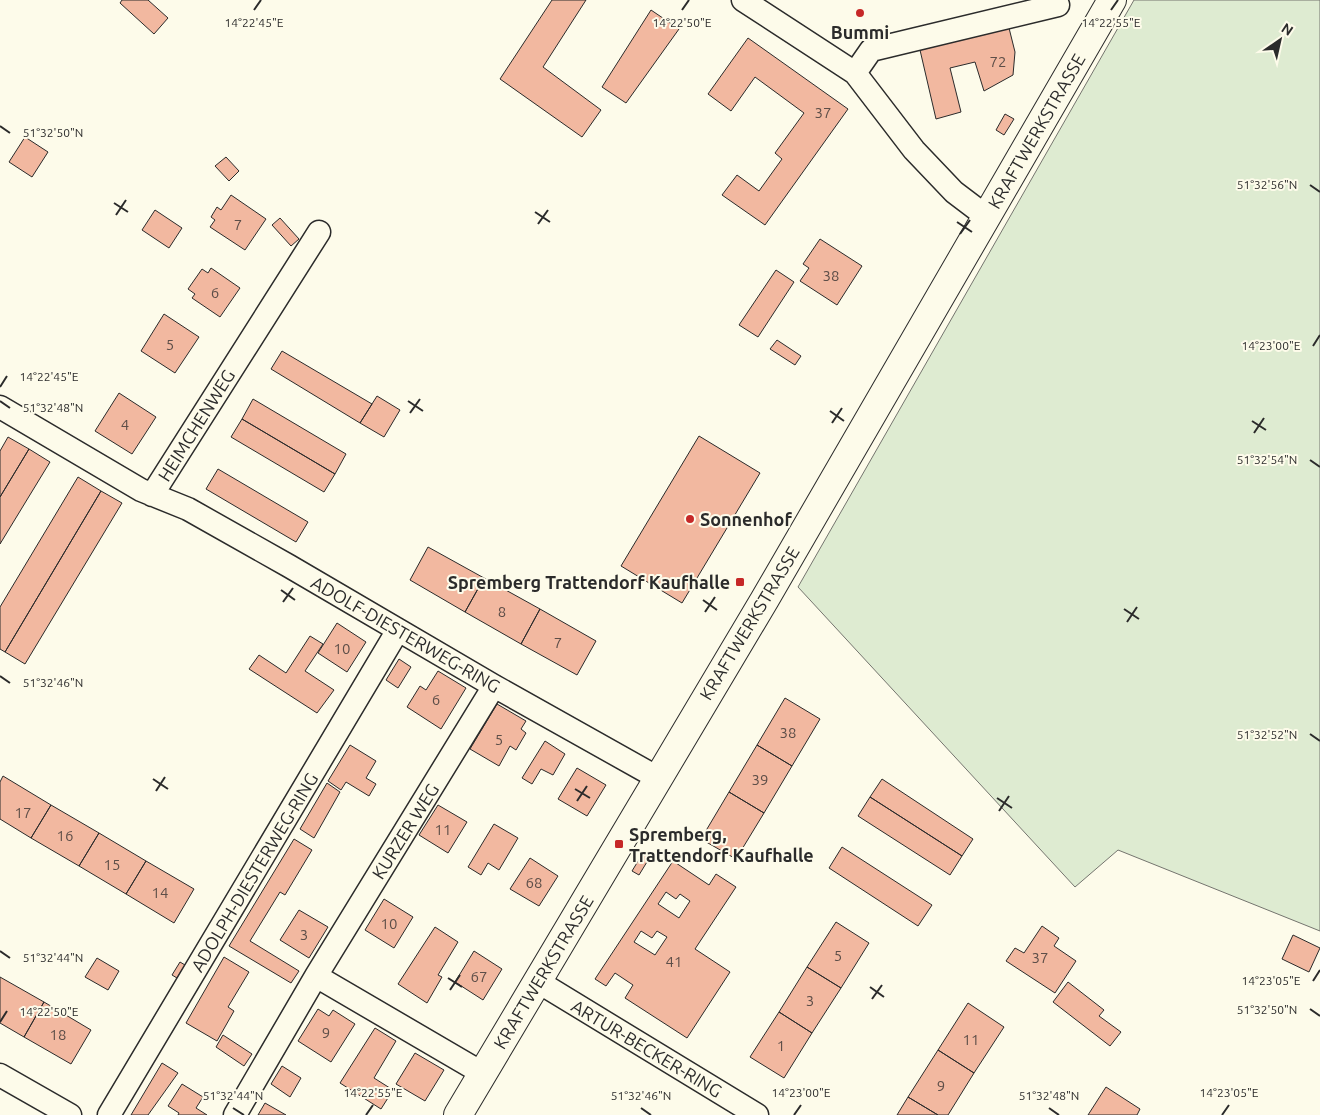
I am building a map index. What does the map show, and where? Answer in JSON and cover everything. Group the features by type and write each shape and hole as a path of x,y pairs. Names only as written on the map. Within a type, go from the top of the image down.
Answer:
{"main road":[{"name":"KRAFTWERKSTRASSE","path":"458,1115 658,778 1112,0"}],"street":[{"path":"743,0 855,73 914,150 954,192 987,217"},
{"path":"855,73 871,50 1058,5"},
{"name":"HEIMCHENWEG","path":"0,407 152,495 319,232"},
{"name":"ADOLF-DIESTERWEG-RING","path":"152,495 188,509 494,686 658,778"},
{"name":"ADOLPH-DIESTERWEG-RING","path":"109,1115 398,630"},
{"name":"KURZER WEG","path":"235,1115 316,976 494,686"},
{"path":"316,976 482,1073"},
{"name":"ARTUR-BECKER-RING","path":"537,981 757,1115"},
{"path":"0,1075 70,1115"}],"green space":[{"path":"1134,0 1320,0 1320,931 1118,850 1075,887 798,587"}],"building":[{"path":"122,0 148,0 168,18 154,34 120,3"},
{"path":"552,0 586,0 543,67 601,110 582,137 500,79"},
{"path":"651,10 679,29 626,103 602,87"},
{"path":"1009,28 1015,52 1013,75 984,91 975,62 950,68 961,112 936,119 920,50"},
{"path":"748,38 848,109 765,225 722,195 737,175 759,191 782,159 775,153 804,113 755,77 731,111 708,94"},
{"path":"1005,114 1014,119 1004,135 996,130"},
{"path":"25,137 48,152 32,177 9,162"},
{"path":"226,157 239,171 229,181 215,166"},
{"path":"231,195 266,219 245,250 210,227 215,220 211,217 217,207 221,210"},
{"path":"155,210 182,228 169,248 142,230"},
{"path":"280,218 299,239 291,246 272,225"},
{"path":"820,239 862,266 837,305 800,281 809,268 803,264"},
{"path":"211,268 240,288 220,317 192,298 195,294 188,289 202,269 208,273"},
{"path":"776,270 794,282 758,337 739,325"},
{"path":"164,314 199,337 175,373 141,351"},
{"path":"777,340 801,356 795,365 770,349"},
{"path":"282,351 372,404 360,423 271,369"},
{"path":"119,393 156,417 132,454 95,431"},
{"path":"377,396 400,410 384,437 360,423"},
{"path":"253,399 346,454 335,474 242,419"},
{"path":"242,419 335,474 324,492 231,437"},
{"name":"Sonnenhof","path":"699,436 760,473 682,603 621,566"},
{"path":"8,437 29,449 0,497 0,451"},
{"path":"29,449 50,462 0,544 0,497"},
{"path":"218,469 308,522 296,542 206,489"},
{"path":"78,477 101,491 5,652 0,649 0,607"},
{"path":"101,491 122,503 25,664 5,652"},
{"path":"428,547 484,578 465,612 410,580"},
{"path":"484,578 540,609 521,644 465,612"},
{"path":"540,609 596,641 577,675 521,644"},
{"path":"337,623 366,642 347,672 318,653"},
{"path":"310,636 323,644 305,671 334,690 317,713 249,669 259,655 286,673"},
{"path":"399,659 411,667 398,688 386,680"},
{"path":"438,671 466,688 441,729 407,707 420,686 426,690"},
{"path":"785,698 820,719 792,766 757,745"},
{"path":"497,704 526,721 521,729 526,733 516,750 510,746 499,766 470,749"},
{"path":"545,741 565,754 553,775 541,769 532,784 522,778"},
{"path":"350,745 376,761 366,778 376,784 369,796 346,782 341,790 328,781"},
{"path":"757,745 792,766 764,813 729,792"},
{"path":"577,768 606,785 587,816 558,799"},
{"path":"3,776 51,805 31,838 0,819 0,782"},
{"path":"882,779 973,839 962,856 870,797"},
{"path":"327,783 340,792 314,838 300,829"},
{"path":"729,792 764,813 736,859 701,839"},
{"path":"870,797 962,856 950,875 858,816"},
{"path":"51,805 99,833 79,866 31,838"},
{"path":"438,805 467,822 448,853 419,835"},
{"path":"494,824 518,838 499,870 488,863 481,875 468,867"},
{"path":"99,833 146,861 126,894 79,866"},
{"path":"294,839 312,850 285,895 280,892 250,941 299,971 291,983 229,946"},
{"path":"842,847 932,905 918,926 829,868"},
{"path":"643,853 650,857 639,875 632,871"},
{"path":"530,858 558,876 539,906 510,889"},
{"path":"146,861 194,889 174,923 126,894"},
{"path":"673,861 709,885 716,874 736,887 695,949 730,972 687,1038 625,998 633,985 615,973 606,986 595,979","holes":["666,892 676,899 680,894 690,901 679,918 658,904","641,931 652,938 657,931 667,937 655,955 634,942"]},
{"path":"384,899 413,917 394,948 365,930"},
{"path":"299,910 328,927 309,958 280,940"},
{"path":"836,922 869,943 841,988 807,967"},
{"path":"1042,926 1059,938 1054,946 1076,961 1055,993 1006,961 1015,948 1024,953"},
{"path":"435,927 458,942 438,975 442,977 427,1003 398,984"},
{"path":"1293,935 1320,948 1309,972 1282,959"},
{"path":"474,951 502,969 483,1000 455,982"},
{"path":"224,957 249,972 228,1007 234,1011 217,1041 186,1023"},
{"path":"97,958 119,971 108,990 85,977"},
{"path":"180,962 185,965 177,978 172,975"},
{"path":"807,967 841,988 812,1033 779,1012"},
{"path":"0,977 44,1002 24,1037 0,1023"},
{"path":"1068,982 1104,1010 1099,1016 1121,1032 1110,1046 1053,1002"},
{"path":"44,1002 91,1030 71,1064 24,1037"},
{"path":"968,1003 1004,1027 974,1073 938,1050"},
{"path":"318,1009 329,1016 333,1010 355,1024 331,1062 298,1041"},
{"path":"779,1012 812,1033 784,1078 750,1057"},
{"path":"375,1028 396,1041 374,1078 393,1090 381,1109 340,1083"},
{"path":"223,1035 252,1054 244,1066 216,1047"},
{"path":"938,1050 974,1073 948,1115 938,1115 908,1097"},
{"path":"415,1053 444,1070 425,1101 396,1084"},
{"path":"162,1063 178,1073 148,1115 131,1115"},
{"path":"282,1066 301,1078 290,1097 271,1084"},
{"path":"182,1084 203,1097 196,1108 207,1115 178,1115 179,1113 168,1106"},
{"path":"1106,1087 1140,1109 1137,1115 1088,1115"},
{"path":"908,1097 938,1115 897,1115"},
{"path":"265,1103 286,1115 258,1115"}],"place":[{"name":"Bummi","path":"860,13"},
{"name":"Sonnenhof","path":"690,519"},
{"name":"Spremberg Trattendorf Kaufhalle","path":"740,582"},
{"name":"Spremberg, Trattendorf Kaufhalle","path":"619,844"}]}
